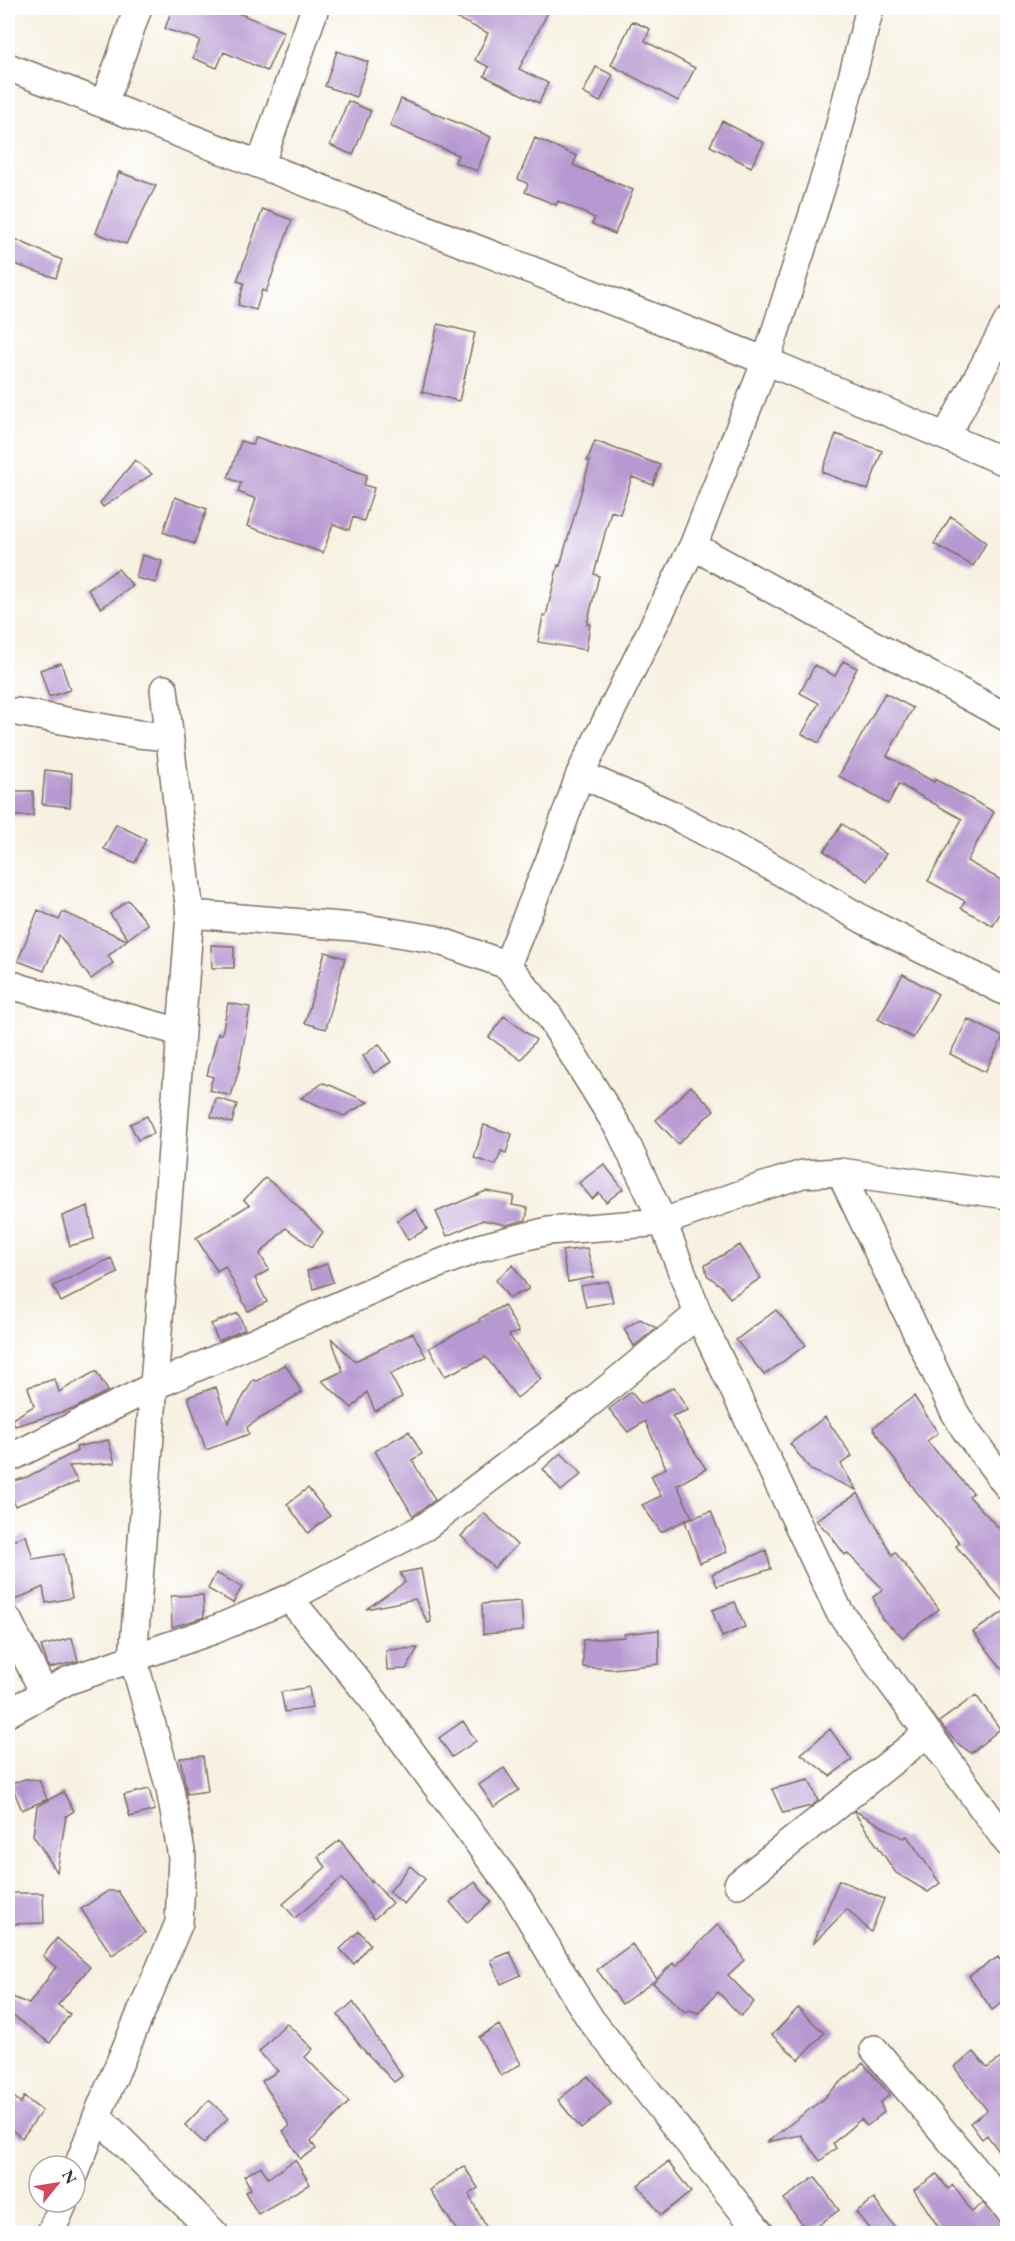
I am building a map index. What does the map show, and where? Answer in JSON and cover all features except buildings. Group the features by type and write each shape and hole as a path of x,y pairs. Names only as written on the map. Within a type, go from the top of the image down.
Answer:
{"street":[{"path":"104,104 138,8"},
{"path":"261,163 315,8"},
{"path":"507,965 552,854 580,774 693,546 766,361 833,151 870,8"},
{"path":"8,67 261,163 766,361 1008,463"},
{"path":"946,436 1008,321"},
{"path":"693,546 1008,718"},
{"path":"83,2154 179,1923 182,1857 170,1789 133,1658 190,914 164,689"},
{"path":"8,712 169,737"},
{"path":"580,774 671,814 774,868 864,920 1008,993"},
{"path":"190,914 343,926 434,939 507,965 549,1016 621,1132 663,1222 698,1314 839,1611 1008,1843"},
{"path":"8,982 21,988 180,1032"},
{"path":"840,1172 954,1411 966,1431 1008,1487"},
{"path":"8,1459 153,1387 392,1282 482,1247 548,1232 663,1222 803,1174 840,1172 1008,1195"},
{"path":"8,1713 67,1681 214,1630 289,1598 425,1527 590,1403 698,1314"},
{"path":"289,1598 374,1701 515,1893 591,2020 761,2234"},
{"path":"8,1620 44,1693"},
{"path":"738,1884 928,1733"},
{"path":"874,2049 1008,2209"},
{"path":"97,2116 215,2234"}]}
